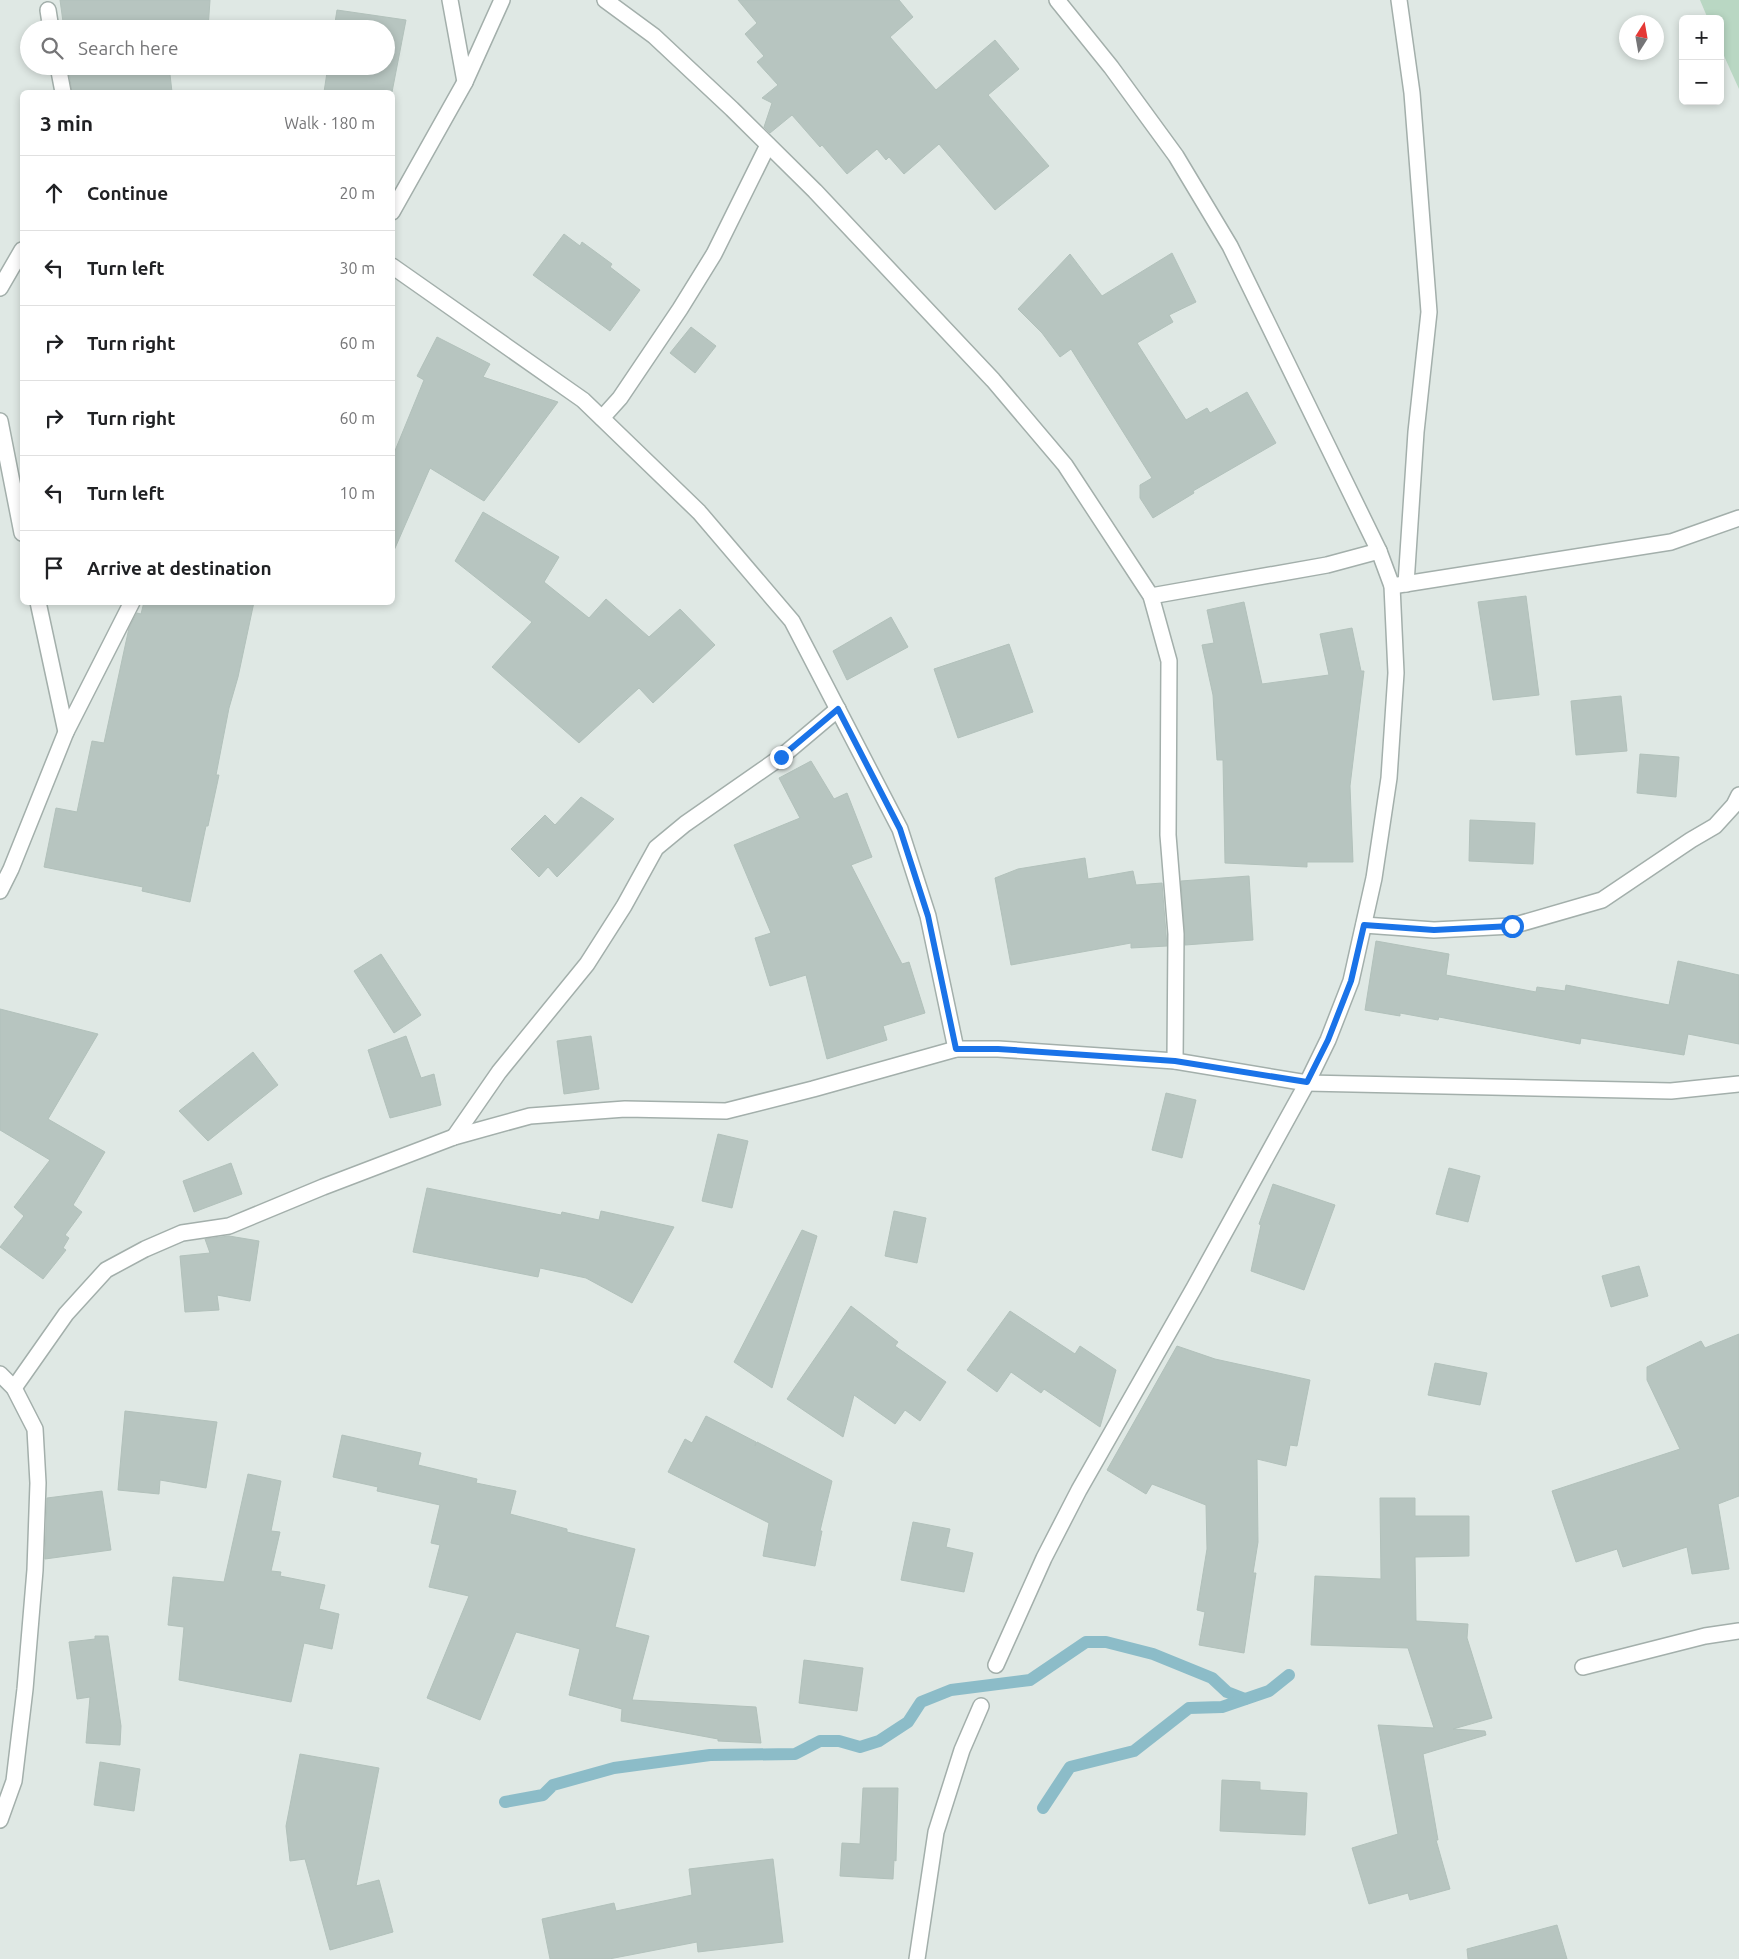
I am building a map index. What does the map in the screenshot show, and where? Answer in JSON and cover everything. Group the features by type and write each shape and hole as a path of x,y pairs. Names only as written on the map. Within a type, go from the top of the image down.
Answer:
{"street":[{"path":"450,0 465,82"},
{"path":"395,207 465,82 502,0"},
{"path":"605,0 654,36 815,191 984,371 1065,465 1150,596 1169,661 1168,835 1176,934 1175,1061"},
{"path":"1057,0 1111,67 1176,156 1230,246 1379,551 1399,585"},
{"path":"996,1665 1044,1558 1079,1490 1307,1082 1328,1040 1351,981 1374,878 1389,778 1396,673 1399,585 1429,312 1412,93 1398,0"},
{"path":"48,10 50,20"},
{"path":"60,75 63,90"},
{"path":"602,418 620,398 714,254 768,145"},
{"path":"0,288 20,253"},
{"path":"395,268 583,400 699,512 792,622 900,829 928,916 956,1049"},
{"path":"0,421 20,523"},
{"path":"1399,585 1671,542 1739,518"},
{"path":"1150,596 1327,565 1379,551"},
{"path":"39,605 66,732"},
{"path":"0,891 11,869 66,732 130,605"},
{"path":"454,1138 499,1072 587,964 624,906 656,848 685,824 781,757 838,709"},
{"path":"1364,925 1434,930 1512,926 1602,900 1715,826 1734,805 1739,795"},
{"path":"14,1388 66,1314 106,1270 145,1249 182,1233 229,1226 323,1187 454,1138 530,1116 625,1109 726,1111 956,1049 998,1049 1175,1061 1307,1082 1671,1090 1739,1084"},
{"path":"0,1374 14,1388 35,1430 38,1483 35,1570 25,1689 14,1782 0,1820"},
{"path":"1583,1667 1705,1636 1739,1631"},
{"path":"917,1959 936,1832 962,1750 981,1706"}],"green space":[{"path":"1700,0 1739,0 1739,89 1724,56 1724,15 1706,15"}],"building":[{"path":"60,0 210,0 209,20 63,20"},
{"path":"738,0 899,0 913,17 890,37 936,90 995,40 1019,69 988,95 1049,166 995,210 939,144 904,174 889,157 886,160 877,149 847,174 792,115 770,133 764,127 772,103 762,98 778,85 757,62 764,56 745,34 757,23"},
{"path":"337,10 406,20 392,90 324,90 327,75 395,75 395,20 335,20"},
{"path":"69,75 170,75 172,90 72,90"},
{"path":"564,234 580,246 582,242 612,264 610,267 640,290 610,331 533,275"},
{"path":"1172,253 1196,302 1169,315 1173,322 1137,343 1186,420 1207,408 1210,413 1247,392 1276,443 1193,491 1194,493 1153,518 1140,498 1140,485 1152,478 1071,349 1060,357 1042,333 1018,309 1070,254 1102,296"},
{"path":"691,327 716,346 695,373 670,353"},
{"path":"437,337 490,364 483,377 558,402 484,501 430,468 395,548 395,451 424,380 417,376"},
{"path":"483,512 559,557 544,582 589,618 606,599 649,637 680,609 715,645 653,703 639,688 579,743 492,667 532,622 455,561"},
{"path":"1526,596 1539,695 1493,700 1478,602"},
{"path":"1244,602 1262,684 1329,675 1320,634 1352,628 1361,671 1364,671 1350,786 1353,862 1307,862 1307,867 1225,863 1223,760 1217,760 1213,695 1202,645 1214,643 1207,610"},
{"path":"143,605 253,605 238,677 229,708 216,775 219,775 190,902 142,891 143,887 44,867 56,808 77,812 92,741 104,743 129,628 137,613 141,614"},
{"path":"891,617 908,647 847,680 833,651"},
{"path":"1009,644 1033,712 958,738 934,669"},
{"path":"1621,696 1627,751 1576,755 1571,701"},
{"path":"1640,754 1679,757 1676,797 1637,793"},
{"path":"811,761 834,799 847,793 872,857 851,865 902,964 909,962 925,1013 883,1026 887,1040 827,1059 806,975 770,986 755,938 771,933 734,845 800,818 779,778"},
{"path":"581,797 614,819 557,877 548,867 539,877 511,849 545,815 555,825"},
{"path":"1470,820 1535,823 1533,864 1469,861"},
{"path":"1085,858 1088,879 1133,871 1136,885 1162,883 1167,946 1131,948 1131,943 1011,965 995,878 1018,869"},
{"path":"1249,876 1253,940 1185,945 1181,881"},
{"path":"1376,941 1449,954 1446,975 1536,992 1537,987 1565,991 1566,985 1669,1005 1678,961 1739,975 1739,1044 1688,1034 1684,1055 1581,1038 1580,1044 1439,1017 1438,1020 1400,1013 1400,1016 1365,1010"},
{"path":"381,954 421,1015 394,1033 354,971"},
{"path":"0,1009 98,1034 48,1119 105,1152 73,1205 82,1212 65,1235 69,1238 63,1248 66,1250 43,1279 0,1247 24,1216 14,1207 50,1160 0,1130"},
{"path":"406,1036 421,1078 434,1074 441,1105 390,1118 368,1050"},
{"path":"591,1036 599,1089 564,1094 557,1041"},
{"path":"253,1052 278,1085 208,1141 179,1111"},
{"path":"1166,1093 1196,1100 1182,1158 1152,1150"},
{"path":"718,1134 748,1141 732,1208 702,1201"},
{"path":"231,1163 242,1194 194,1212 183,1181"},
{"path":"1449,1168 1480,1176 1468,1222 1436,1214"},
{"path":"1273,1184 1335,1205 1304,1290 1251,1271 1261,1225 1259,1224"},
{"path":"427,1188 561,1215 562,1212 599,1220 601,1211 674,1227 632,1303 586,1278 540,1268 538,1277 413,1252"},
{"path":"894,1211 926,1218 917,1263 885,1256"},
{"path":"802,1230 817,1236 772,1388 734,1362"},
{"path":"229,1236 259,1241 250,1301 217,1295 219,1310 185,1312 180,1256 210,1253 205,1239"},
{"path":"1639,1266 1648,1296 1611,1307 1602,1276"},
{"path":"851,1306 898,1342 895,1346 946,1382 920,1421 905,1410 895,1424 854,1395 843,1437 787,1399"},
{"path":"1010,1311 1075,1354 1080,1346 1116,1370 1100,1427 1044,1389 1041,1393 1011,1372 997,1392 967,1370"},
{"path":"1739,1334 1739,1496 1718,1504 1729,1569 1692,1574 1687,1547 1623,1567 1617,1549 1576,1562 1552,1491 1680,1449 1647,1380 1647,1367 1701,1341 1705,1348"},
{"path":"1177,1346 1215,1359 1310,1380 1297,1446 1290,1445 1286,1466 1257,1459 1258,1542 1253,1573 1256,1573 1244,1653 1199,1645 1205,1612 1197,1610 1207,1549 1206,1505 1152,1484 1146,1494 1107,1470"},
{"path":"1435,1363 1487,1373 1480,1405 1428,1395"},
{"path":"125,1411 217,1422 206,1488 160,1480 159,1494 118,1490"},
{"path":"706,1416 756,1442 755,1446 757,1442 832,1481 820,1531 822,1531 815,1566 763,1556 769,1523 668,1472 685,1439 692,1443"},
{"path":"342,1435 421,1453 418,1465 477,1479 476,1483 516,1491 510,1514 567,1529 567,1532 635,1549 615,1627 649,1636 632,1700 756,1707 761,1743 718,1741 718,1739 621,1721 622,1709 569,1695 580,1649 516,1632 480,1720 427,1698 469,1596 429,1587 440,1545 431,1543 440,1505 377,1491 378,1487 333,1477"},
{"path":"248,1474 281,1481 271,1531 280,1532 271,1571 281,1572 280,1576 325,1585 319,1609 339,1614 332,1649 304,1643 291,1702 179,1680 184,1627 168,1625 173,1577 224,1582"},
{"path":"102,1491 111,1550 45,1559 47,1498"},
{"path":"1380,1498 1415,1498 1415,1516 1469,1516 1469,1556 1415,1557 1416,1621 1468,1624 1467,1638 1492,1718 1453,1729 1485,1731 1486,1735 1423,1754 1438,1840 1436,1840 1450,1889 1410,1900 1408,1893 1369,1904 1352,1848 1398,1834 1378,1725 1434,1728 1408,1648 1311,1645 1315,1576 1381,1579"},
{"path":"913,1522 950,1529 946,1547 973,1553 964,1592 901,1580"},
{"path":"95,1636 108,1636 121,1726 120,1745 86,1743 90,1697 77,1699 69,1642 95,1639"},
{"path":"804,1660 863,1668 857,1711 799,1703"},
{"path":"300,1754 379,1768 356,1886 379,1880 393,1932 330,1950 305,1859 290,1861 286,1826"},
{"path":"100,1762 140,1769 134,1811 94,1805"},
{"path":"1222,1780 1260,1782 1260,1790 1307,1793 1305,1835 1220,1831"},
{"path":"863,1788 898,1788 896,1861 894,1860 893,1879 840,1876 842,1843 860,1844"},
{"path":"773,1859 783,1942 698,1952 697,1942 609,1959 550,1959 542,1919 614,1903 616,1911 692,1895 689,1869"},
{"path":"1557,1925 1567,1959 1468,1959 1467,1949"}],"waterway":[{"path":"505,1802 543,1795 553,1785 614,1768 710,1755 795,1754 820,1741 839,1741 860,1747 879,1741 908,1722 921,1702 951,1690 1030,1680 1086,1642 1106,1642 1153,1654 1212,1678 1227,1692 1245,1699"},
{"path":"1043,1808 1070,1767 1134,1751 1189,1708 1222,1707 1269,1691 1289,1675"}],"route":[{"path":"781,757 838,709 900,829 928,916 956,1049 998,1049 1175,1061 1307,1082 1328,1040 1351,981 1364,925 1434,930 1512,926"}]}
